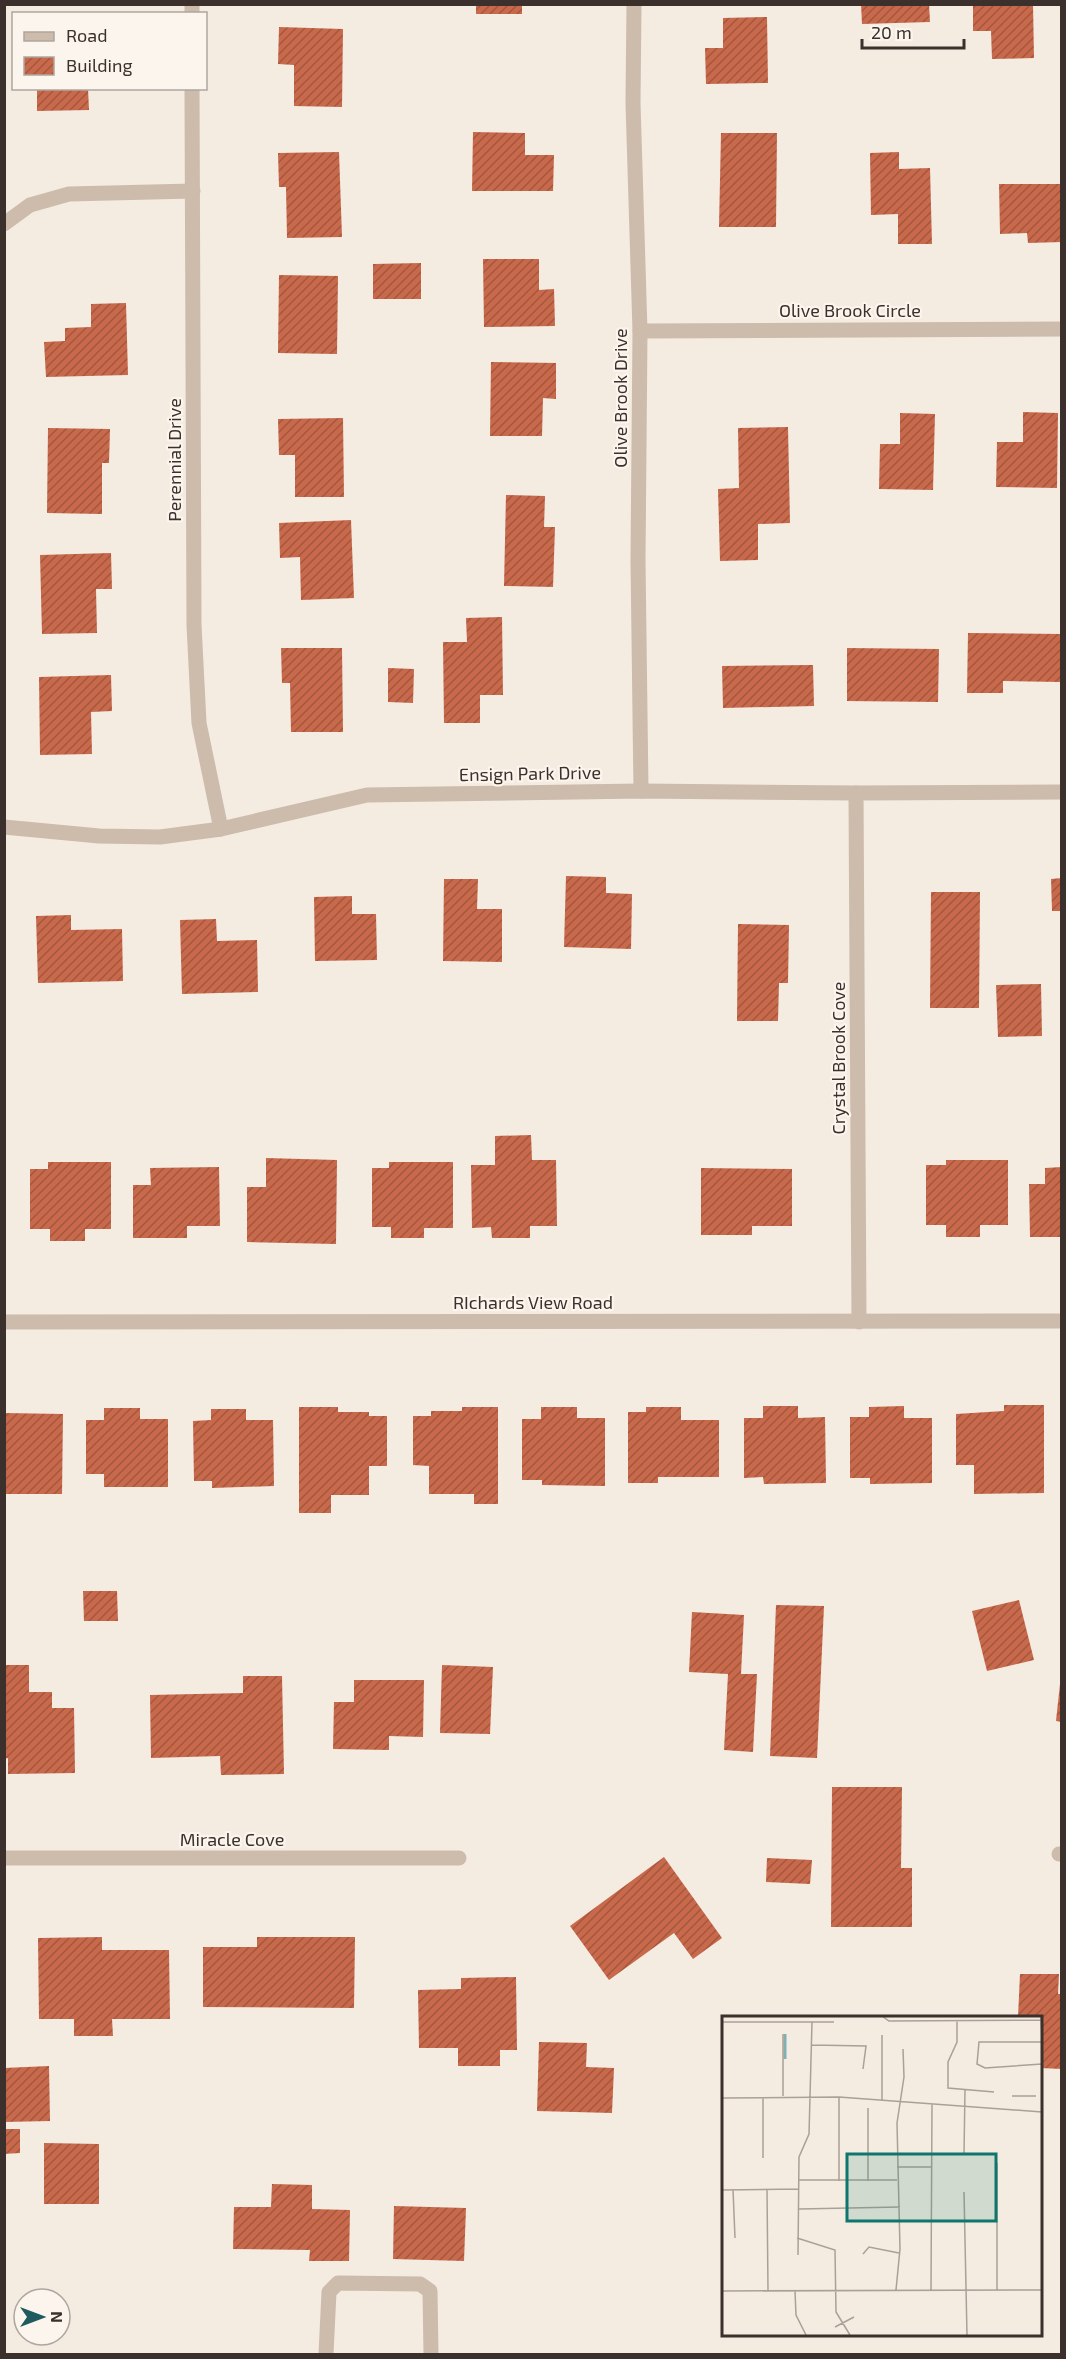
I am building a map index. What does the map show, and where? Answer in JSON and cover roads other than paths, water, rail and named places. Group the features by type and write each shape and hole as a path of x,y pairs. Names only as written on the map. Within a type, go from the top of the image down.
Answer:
{"street":[{"name":"Olive Brook Drive","path":"634,4 633,103 640,331 638,560 641,791"},
{"name":"Perennial Drive","path":"192,90 194,625 199,723 221,829"},
{"path":"4,224 30,206 69,194 193,191"},
{"name":"Olive Brook Circle","path":"640,331 1062,329"},
{"name":"Ensign Park Drive","path":"4,826 99,836 160,837 221,829 367,795 641,791 1062,792"},
{"name":"Crystal Brook Cove","path":"856,793 859,1322"},
{"name":"RIchards View Road","path":"4,1322 1062,1321"},
{"name":"Miracle Cove","path":"4,1858 459,1858"},
{"path":"326,2355 329,2292 338,2283 420,2284 430,2291 431,2355"}]}
